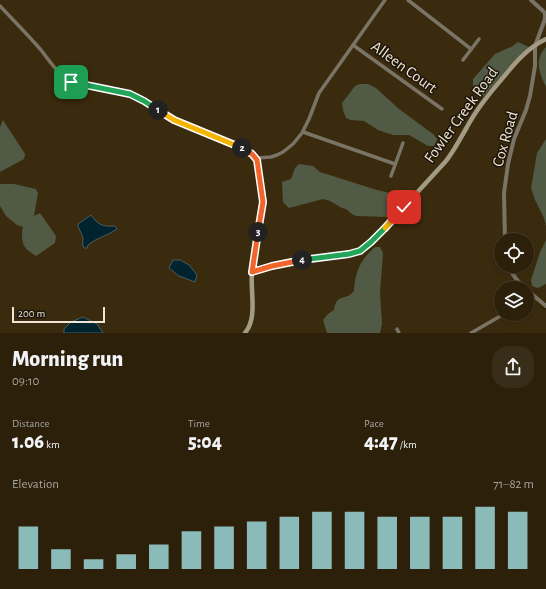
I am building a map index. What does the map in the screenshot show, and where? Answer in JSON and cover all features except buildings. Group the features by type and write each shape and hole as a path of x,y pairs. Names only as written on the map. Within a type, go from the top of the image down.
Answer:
{"main road":[{"name":"Fowler Creek Road","path":"252,272 302,260 349,254 360,251 366,247 380,234 446,161 484,100 516,62 527,51 539,42 546,39"},
{"path":"245,333 250,326 252,316 252,272"}],"street":[{"path":"0,6 69,82 130,94 174,120 244,149 257,158 271,157 283,152 293,144 303,132 319,93 386,0"},
{"path":"408,0 471,49"},
{"path":"531,0 542,10 545,16 535,46"},
{"path":"463,60 479,39"},
{"name":"Alleen Court","path":"353,45 442,109"},
{"name":"Cox Road","path":"505,233 504,193 506,174 513,144 530,96 535,66 535,46"},
{"path":"303,132 395,164"},
{"path":"391,176 403,143"},
{"path":"252,272 263,202 257,158"},
{"path":"511,273 517,281"},
{"path":"534,297 546,306"},
{"path":"471,333 494,320"}],"green space":[{"path":"518,42 529,47 518,57 482,98 473,86 473,79 495,54 513,46"},
{"path":"546,47 546,87 541,77 539,61 542,52"},
{"path":"360,84 368,84 376,88 399,109 433,134 437,139 434,146 428,146 409,135 393,135 378,130 364,121 346,118 342,103 355,86"},
{"path":"3,120 25,154 24,159 0,172 0,127"},
{"path":"546,139 546,226 531,188 537,153"},
{"path":"299,164 313,166 320,172 390,193 404,207 395,216 389,217 356,216 346,209 323,199 289,208 283,202 282,182 291,179 295,168"},
{"path":"0,184 14,184 36,189 38,193 34,216 40,213 56,236 55,243 36,256 26,248 23,244 23,227 17,225 6,216 0,206"},
{"path":"546,240 546,284 538,288 534,287 534,281 531,280 540,252"},
{"path":"375,247 380,247 383,253 380,293 382,324 380,333 327,333 323,320 334,310 335,304 339,299 348,296 354,291 359,267"}],"water":[{"path":"91,215 101,225 115,226 117,229 91,243 87,248 84,248 83,238 78,224"},
{"path":"173,260 180,260 189,265 197,275 195,282 179,276 169,268"},
{"path":"83,317 97,324 103,333 64,333 64,329 71,322"}],"route":[{"path":"71,82 135,95 174,120 244,149 257,158 263,206 252,272 302,260 349,254 360,251 380,234 404,207"}]}
